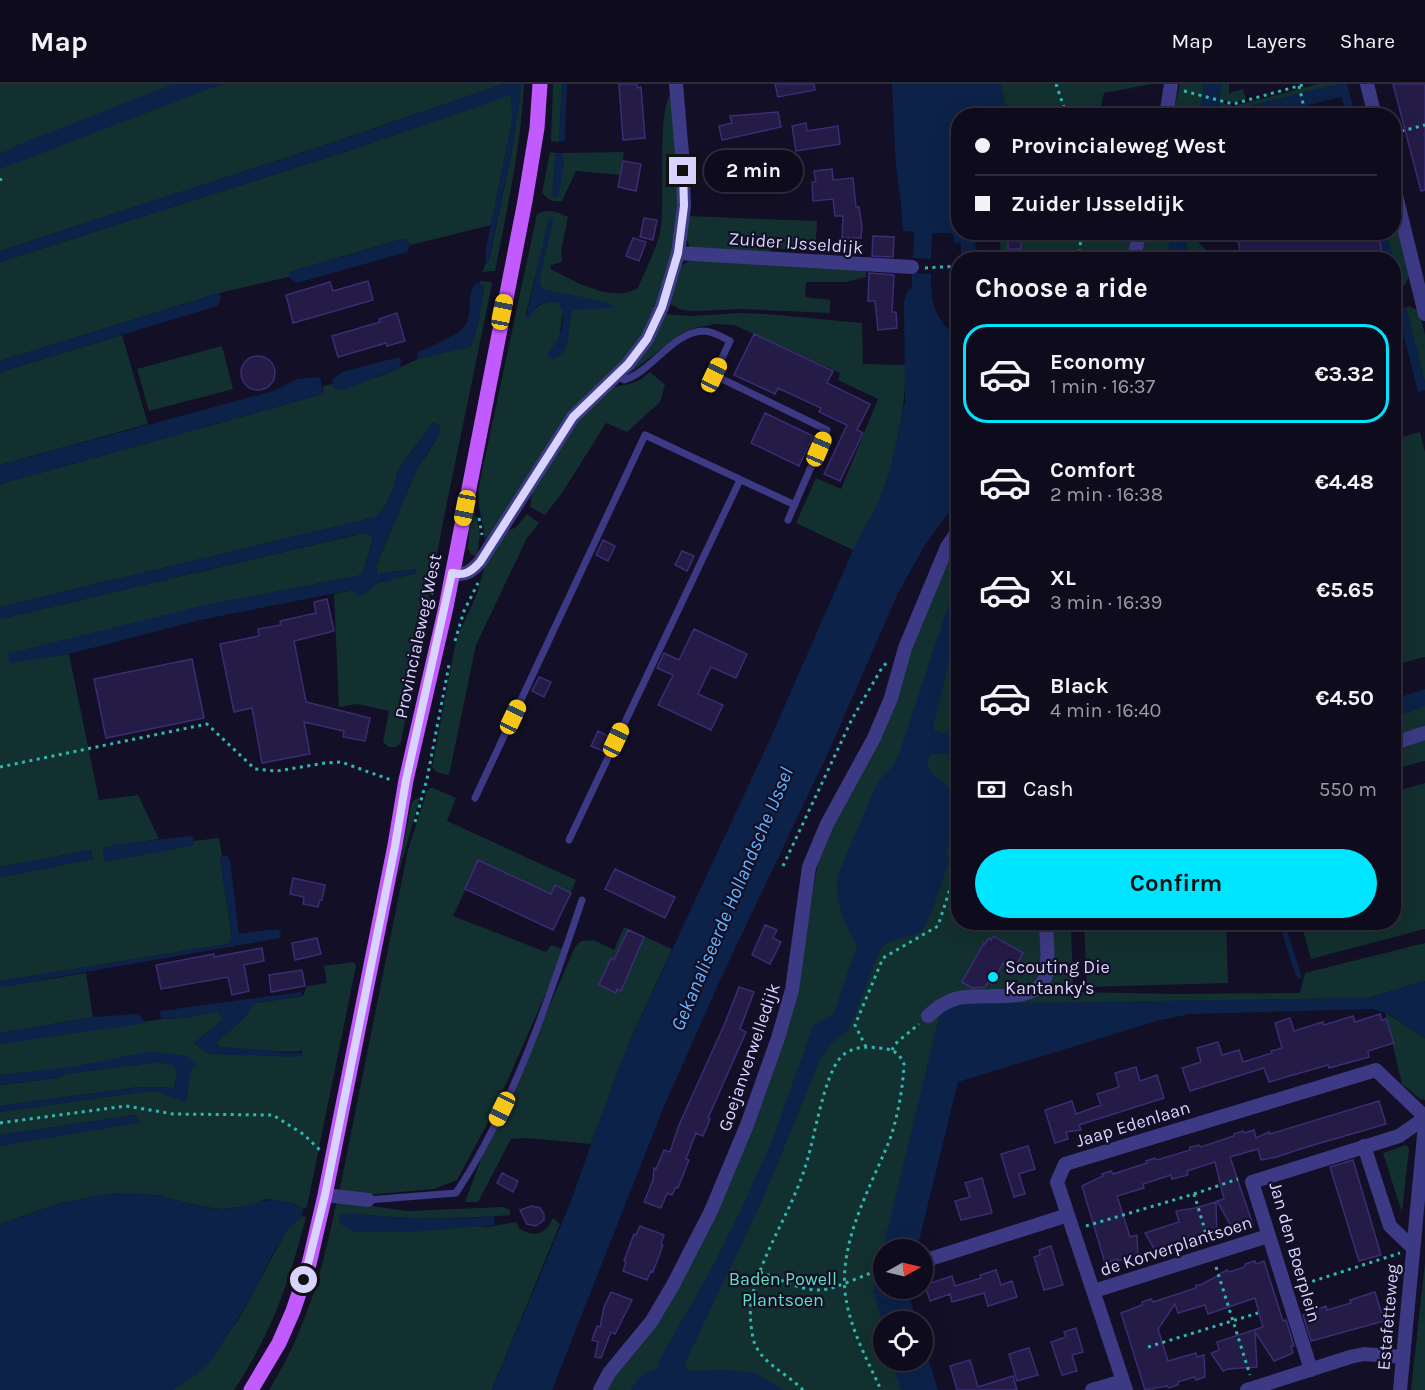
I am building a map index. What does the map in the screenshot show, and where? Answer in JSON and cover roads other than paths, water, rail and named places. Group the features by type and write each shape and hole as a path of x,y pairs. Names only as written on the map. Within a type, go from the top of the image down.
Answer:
{"main road":[{"name":"Provincialeweg West","path":"251,1390 279,1343 293,1311 309,1264 325,1195 395,846 408,770 452,573 525,201 537,128 540,84"}],"street":[{"path":"452,573 463,575 472,571 480,562 573,417 628,364 647,339 662,307 678,253 684,206 676,84"},
{"path":"1367,84 1373,108"},
{"path":"1168,108 1175,87"},
{"path":"1401,212 1422,287 1425,314"},
{"name":"Zuider IJsseldijk","path":"678,253 912,267"},
{"name":"Goejanverwelledijk","path":"600,1390 609,1373 651,1322 673,1285 711,1210 747,1125 778,1038 792,990 809,867 827,824 874,738 891,698 905,648 951,541"},
{"path":"1401,741 1425,733"},
{"path":"928,1016 946,1002 957,998 1029,994 1041,988 1047,976 1046,930"},
{"name":"Jaap Edenlaan","path":"1125,1386 1057,1182 1065,1164 1376,1070 1425,1118"},
{"name":"Jan den Boerplein","path":"1311,1370 1252,1182 1399,1136 1425,1118"},
{"name":"Estafetteweg","path":"1400,1390 1425,1125"},
{"name":"Estafetteweg","path":"1364,1146 1390,1226 1412,1247"},
{"path":"325,1195 368,1200"},
{"path":"933,1258 1068,1215"},
{"name":"de Korverplantsoen","path":"1094,1291 1268,1236"},
{"path":"1251,1389 1364,1354 1403,1357"},
{"path":"1092,1390 1125,1386"}],"lane":[{"path":"615,375 624,380 634,377 682,339 702,331 712,332 730,341 714,375 827,430 788,520"},
{"path":"475,798 645,435 795,505"},
{"path":"569,840 740,480"},
{"path":"368,1200 456,1193 474,1166 510,1092 554,984 582,900"}],"water":[{"path":"173,84 222,84 0,169 0,154 18,145"},
{"path":"504,84 521,84 521,89 513,145 488,263 486,263 486,249 512,122 511,95 351,150 0,262 0,251"},
{"path":"562,84 567,84 565,141 559,142"},
{"path":"892,84 1000,84 1006,108 951,108 951,233 932,233 931,259 913,258 914,232 903,231 896,167"},
{"path":"1204,84 1221,84 1219,108 1202,108"},
{"path":"1339,84 1347,84 1353,106 1345,108 1341,97 1297,108 1242,108"},
{"path":"556,153 562,153 564,165 558,198 552,197"},
{"path":"549,217 553,218 539,281 541,287 614,306 573,310 564,352 552,359 547,355 559,337 563,323 559,303 540,304 530,319 526,318"},
{"path":"406,239 410,245 407,252 297,283 288,277 290,272"},
{"path":"954,240 981,240 975,243 976,252 961,252 961,243 955,243"},
{"path":"1170,240 1187,240 1185,252 1168,252"},
{"path":"1379,240 1388,240 1391,252 1382,252"},
{"name":"Gekanaliseerde Hollandsche IJssel","path":"912,273 931,274 932,297 936,311 939,318 951,330 951,510 925,545 898,593 829,751 721,978 663,1109 552,1390 492,1390 571,1201 632,1036 771,737 853,550 879,501 889,474 905,401 904,303 906,293 912,287"},
{"path":"476,284 484,285 478,324 471,346 418,359 417,353 447,339 467,323 472,289"},
{"path":"219,293 221,298 217,306 0,372 0,361"},
{"path":"1406,307 1425,383 1425,390 1418,392 1401,326 1401,309"},
{"path":"399,357 402,361 399,368 344,390 334,388 332,380 342,372"},
{"path":"320,377 323,394 0,484 0,465 273,391 298,379"},
{"path":"433,423 440,425 439,434 416,471 376,566 377,574 415,569 416,573 375,584 360,596 352,590 200,620 69,654 11,663 7,654 197,607 362,575 373,540 370,534 363,533 0,619 0,607 376,517 385,506 394,488 399,468"},
{"path":"951,601 951,652 933,728 941,733 951,733 951,754 931,754 927,763 932,774 951,789 951,838 946,853 949,862 922,932 887,943 880,950 849,1029 830,1045 819,1062 766,1192 686,1361 686,1368 689,1371 753,1372 784,1390 631,1390 641,1376 657,1369 658,1362 712,1268 772,1141 813,1026 834,1013 857,945 841,912 837,896 837,877 876,786 893,766 900,751"},
{"path":"1425,689 1425,706 1401,715 1401,697"},
{"path":"193,837 192,846 104,862 103,849 113,845"},
{"path":"91,850 93,859 0,877 0,867"},
{"path":"228,856 230,861 239,934 277,929 281,932 280,938 0,987 0,981 228,944 232,936 220,858"},
{"path":"1281,930 1287,930 1302,978 1298,978"},
{"path":"1425,981 1425,1038 1389,1014 1372,1009 1190,1014 1160,1020 958,1082 919,1239 885,1239 939,1017 946,1004 1368,998"},
{"path":"301,992 301,996 255,1003 246,1016 216,1043 220,1047 284,1053 300,1052 301,1056 296,1057 209,1054 194,1043 221,1021 223,1017 218,1011 183,1018 161,1019 160,1011"},
{"path":"138,1014 146,1023 0,1044 0,1033 93,1017"},
{"path":"151,1051 187,1056 197,1065 191,1069 186,1103 159,1092 141,1092 0,1112 0,1106 139,1087 174,1088 177,1071 173,1065 157,1062 0,1085 0,1075 71,1067"},
{"path":"137,1115 139,1123 0,1146 0,1135"},
{"path":"115,1193 153,1195 214,1209 281,1200 303,1209 302,1216 288,1229 250,1299 211,1361 197,1374 172,1390 0,1390 0,1224 61,1203"},
{"path":"348,1213 421,1218 494,1216 495,1225 411,1232 354,1232 339,1223 339,1216"},
{"path":"876,1299 910,1299 914,1311 879,1311"},
{"path":"896,1371 932,1371 938,1390 901,1390"}],"place":[{"name":"Scouting Die Kantanky's","path":"993,977"}],"park label":[{"name":"Baden Powell Plantsoen","path":"783,1289"}]}
